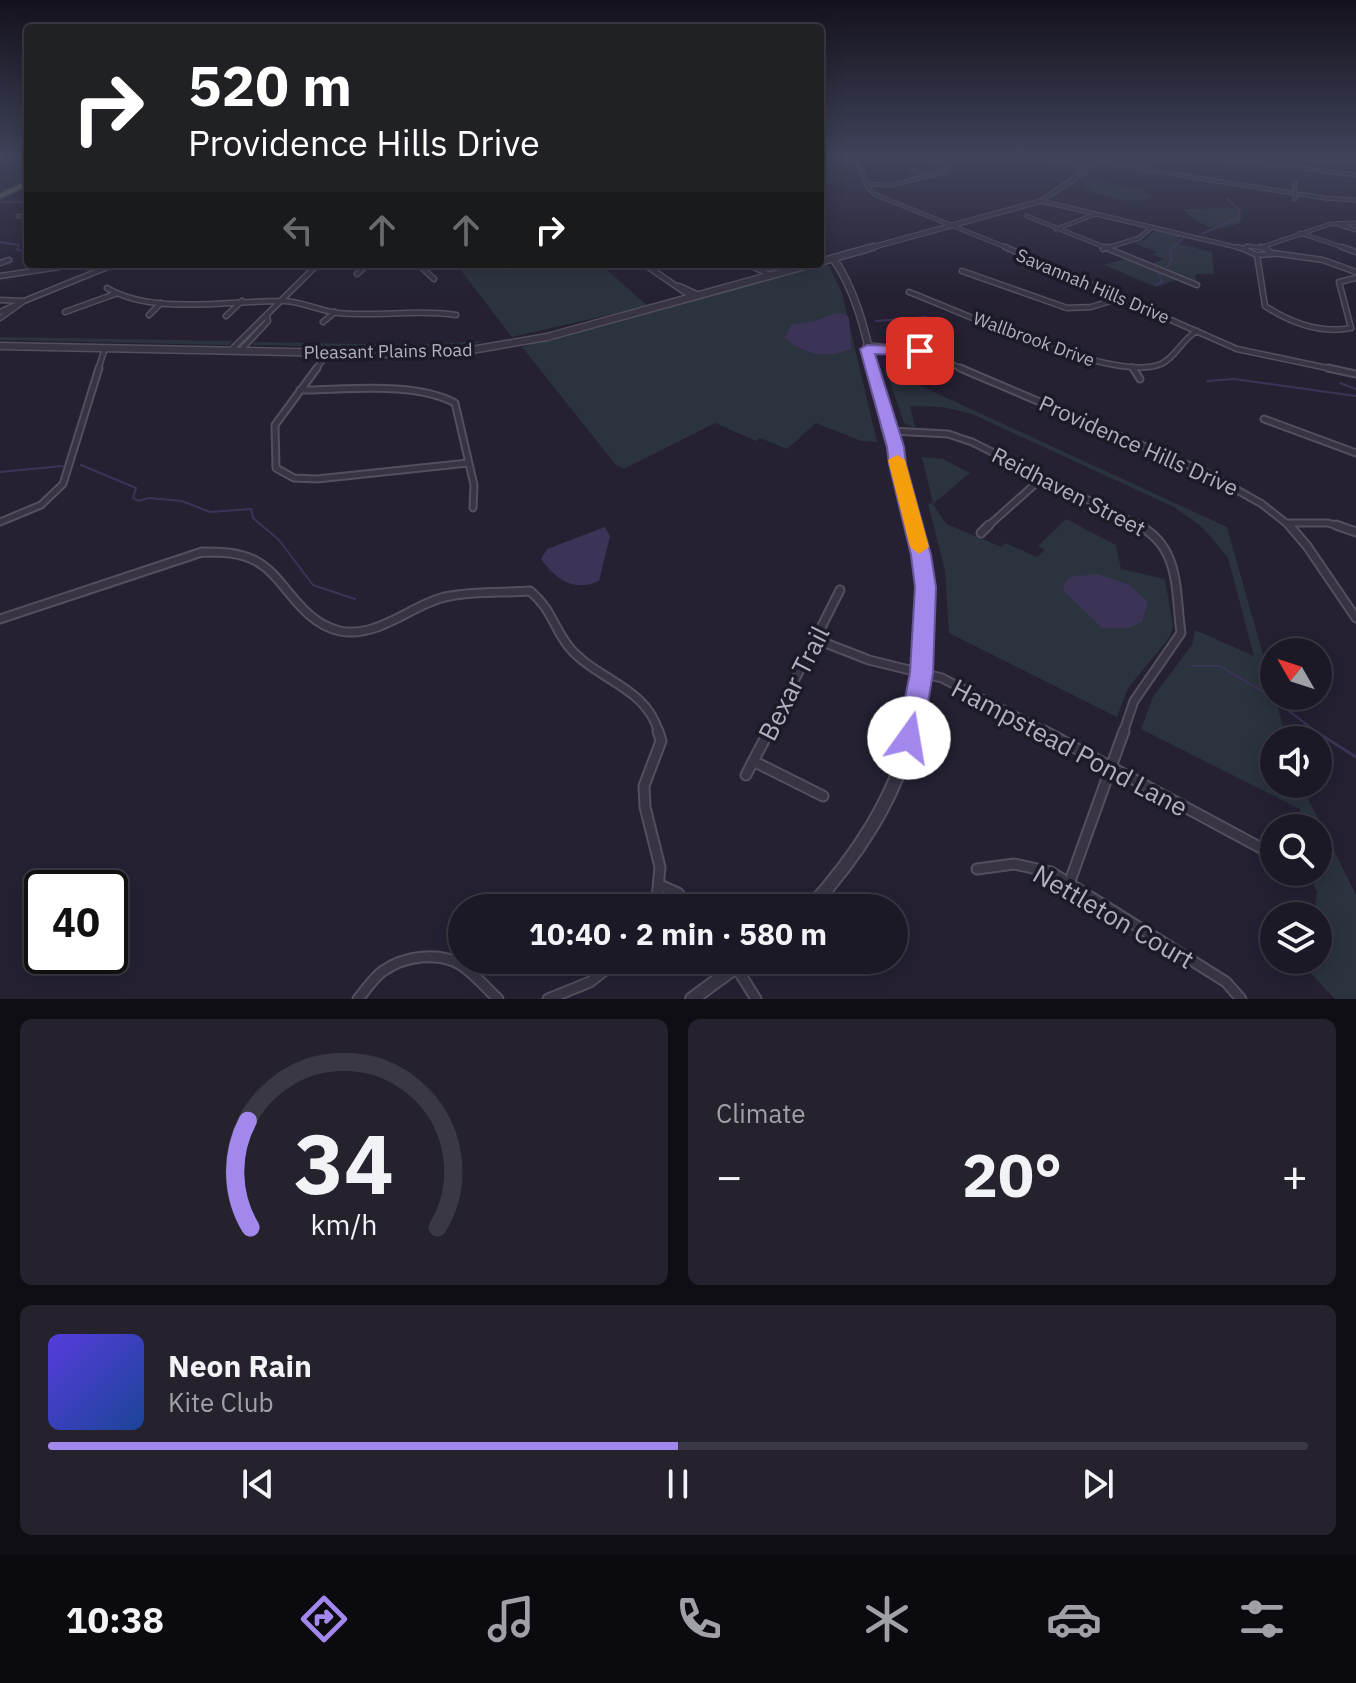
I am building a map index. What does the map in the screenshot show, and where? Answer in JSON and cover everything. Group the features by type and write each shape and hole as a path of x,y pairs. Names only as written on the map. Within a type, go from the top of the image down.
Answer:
{"street":[{"name":"Savannah Hills Drive","path":"895,203 1248,352 1356,374"},
{"path":"824,261 1034,203"},
{"path":"1053,203 1245,248 1262,247 1335,223 1356,227"},
{"path":"1054,203 1245,248 1257,255 1270,256 1273,253"},
{"path":"1056,229 1096,214"},
{"path":"18,216 24,216"},
{"path":"1027,216 1197,285"},
{"path":"1335,223 1356,227"},
{"path":"1103,249 1139,238 1152,227"},
{"path":"1300,233 1356,252"},
{"path":"1262,247 1273,253 1323,260 1356,272"},
{"path":"1257,255 1265,306 1298,324 1336,330 1351,328 1339,282 1356,278"},
{"path":"823,894 850,866 883,812 909,738 922,673 925,587 917,535 849,284 833,258"},
{"path":"0,263 9,260"},
{"path":"0,276 52,268"},
{"path":"0,312 105,268"},
{"path":"231,350 314,268"},
{"path":"357,274 364,268"},
{"path":"422,268 434,279"},
{"path":"650,268 696,296"},
{"path":"754,268 768,276"},
{"name":"Pleasant Plains Road","path":"0,346 424,354 498,347 547,337 797,268"},
{"path":"962,271 1067,308 1091,307 1120,298"},
{"path":"107,288 115,294 145,302 282,302 304,303 335,312 419,310 456,315"},
{"name":"Wallbrook Drive","path":"909,292 1082,358 1132,367 1165,361 1181,340 1197,331"},
{"path":"65,312 115,294"},
{"path":"0,300 24,301"},
{"path":"0,318 24,301"},
{"path":"226,316 242,301"},
{"path":"149,315 161,303"},
{"path":"323,322 335,312"},
{"path":"240,351 268,321 267,316"},
{"name":"Providence Hills Drive","path":"866,347 920,351 1207,473 1246,493 1287,523 1356,618"},
{"path":"0,522 41,505 63,484 105,348"},
{"path":"328,353 273,430 276,468 287,475 317,479 468,463"},
{"path":"1132,367 1140,379"},
{"path":"300,390 445,396 455,403 474,485 473,508"},
{"path":"882,405 897,464"},
{"path":"1264,419 1356,453"},
{"name":"Reidhaven Street","path":"891,431 958,436 1141,525 1170,553 1181,633 1134,701 1069,884"},
{"path":"981,533 1043,477"},
{"path":"1287,523 1328,523 1356,532"},
{"path":"0,619 202,552 228,552 258,562 304,611 330,628 344,632 380,626 448,596 530,591 546,604 561,636 575,653 640,700 655,719 661,741 644,786 660,867 658,894"},
{"name":"Bexar Trail","path":"746,775 840,590"},
{"name":"Hampstead Pond Lane","path":"815,639 869,660 961,686 1260,848"},
{"path":"753,761 823,796"},
{"name":"Nettleton Court","path":"977,869 998,862 1022,862 1051,872 1226,982 1241,999"},
{"path":"660,885 679,894"},
{"path":"358,999 382,972 404,962 425,958 442,958 461,964 498,999"},
{"path":"548,999 590,982 600,974"},
{"path":"692,999 726,974"},
{"path":"740,974 756,999"}],"shaded area":[{"path":"1235,208 1242,216 1240,223 1222,228 1202,224 1182,209"},
{"path":"1156,230 1182,235 1175,243 1212,252 1214,274 1196,274 1196,281 1190,281 1148,265 1164,259 1153,255 1157,252 1134,243 1146,239"},
{"path":"1124,259 1176,280 1156,287 1104,265"},
{"path":"829,266 842,293 877,442 861,441 816,423 787,449 760,438 756,441 715,423 624,469 616,465 522,347 812,268"},
{"path":"459,268 605,268 648,306 512,337"},
{"path":"836,313 846,314 849,318 851,349 833,354 816,354 785,338 791,325"},
{"path":"0,337 233,341 228,345 0,340"},
{"path":"484,341 423,348 253,345 254,342 415,345"},
{"path":"886,370 1227,527 1260,644 1260,710 1279,710 1283,726 1260,726 1260,789 1141,729 1153,697 1192,645 1195,630 1254,656 1228,558 1203,528 1174,507 972,414 943,407 910,406 915,428 904,423"},
{"path":"922,457 943,459 970,473 933,504 946,524 1002,547 1005,543 1037,557 1045,550 1038,546 1066,519 1116,545 1121,569 1165,579 1173,626 1169,638 1128,688 1117,717 949,633 945,571 928,504 933,503"},
{"path":"605,527 610,536 599,581 582,585 566,582 541,559 547,549"},
{"path":"1098,574 1130,585 1148,602 1142,622 1129,628 1102,628 1065,592 1063,586 1069,577"},
{"path":"1278,798 1308,798 1316,814 1299,814 1300,809"},
{"path":"1332,847 1356,895 1356,999 1335,999 1311,974 1332,974 1332,902 1316,902 1317,891 1314,886 1332,886"}],"waterway":[{"path":"1202,234 1238,218 1240,210 1231,203"},
{"path":"1164,270 1172,260 1170,250 1184,237"},
{"path":"0,242 19,245 17,250 24,251"},
{"path":"1156,285 1162,282 1158,274"},
{"path":"876,321 926,317"},
{"path":"1207,381 1234,379 1356,396"},
{"path":"1340,383 1356,389"},
{"path":"81,465 136,488 133,498 138,501 149,498 182,501 210,512 251,509 253,518 279,540 313,585 355,599"},
{"path":"0,472 63,466"},
{"path":"1192,666 1220,666 1265,693 1309,726"},
{"path":"1332,742 1356,757"}],"slow traffic":[{"path":"897,460 919,547"}],"route":[{"path":"909,738 924,656 925,587 917,535 897,464 896,447 867,349 920,351"}]}
